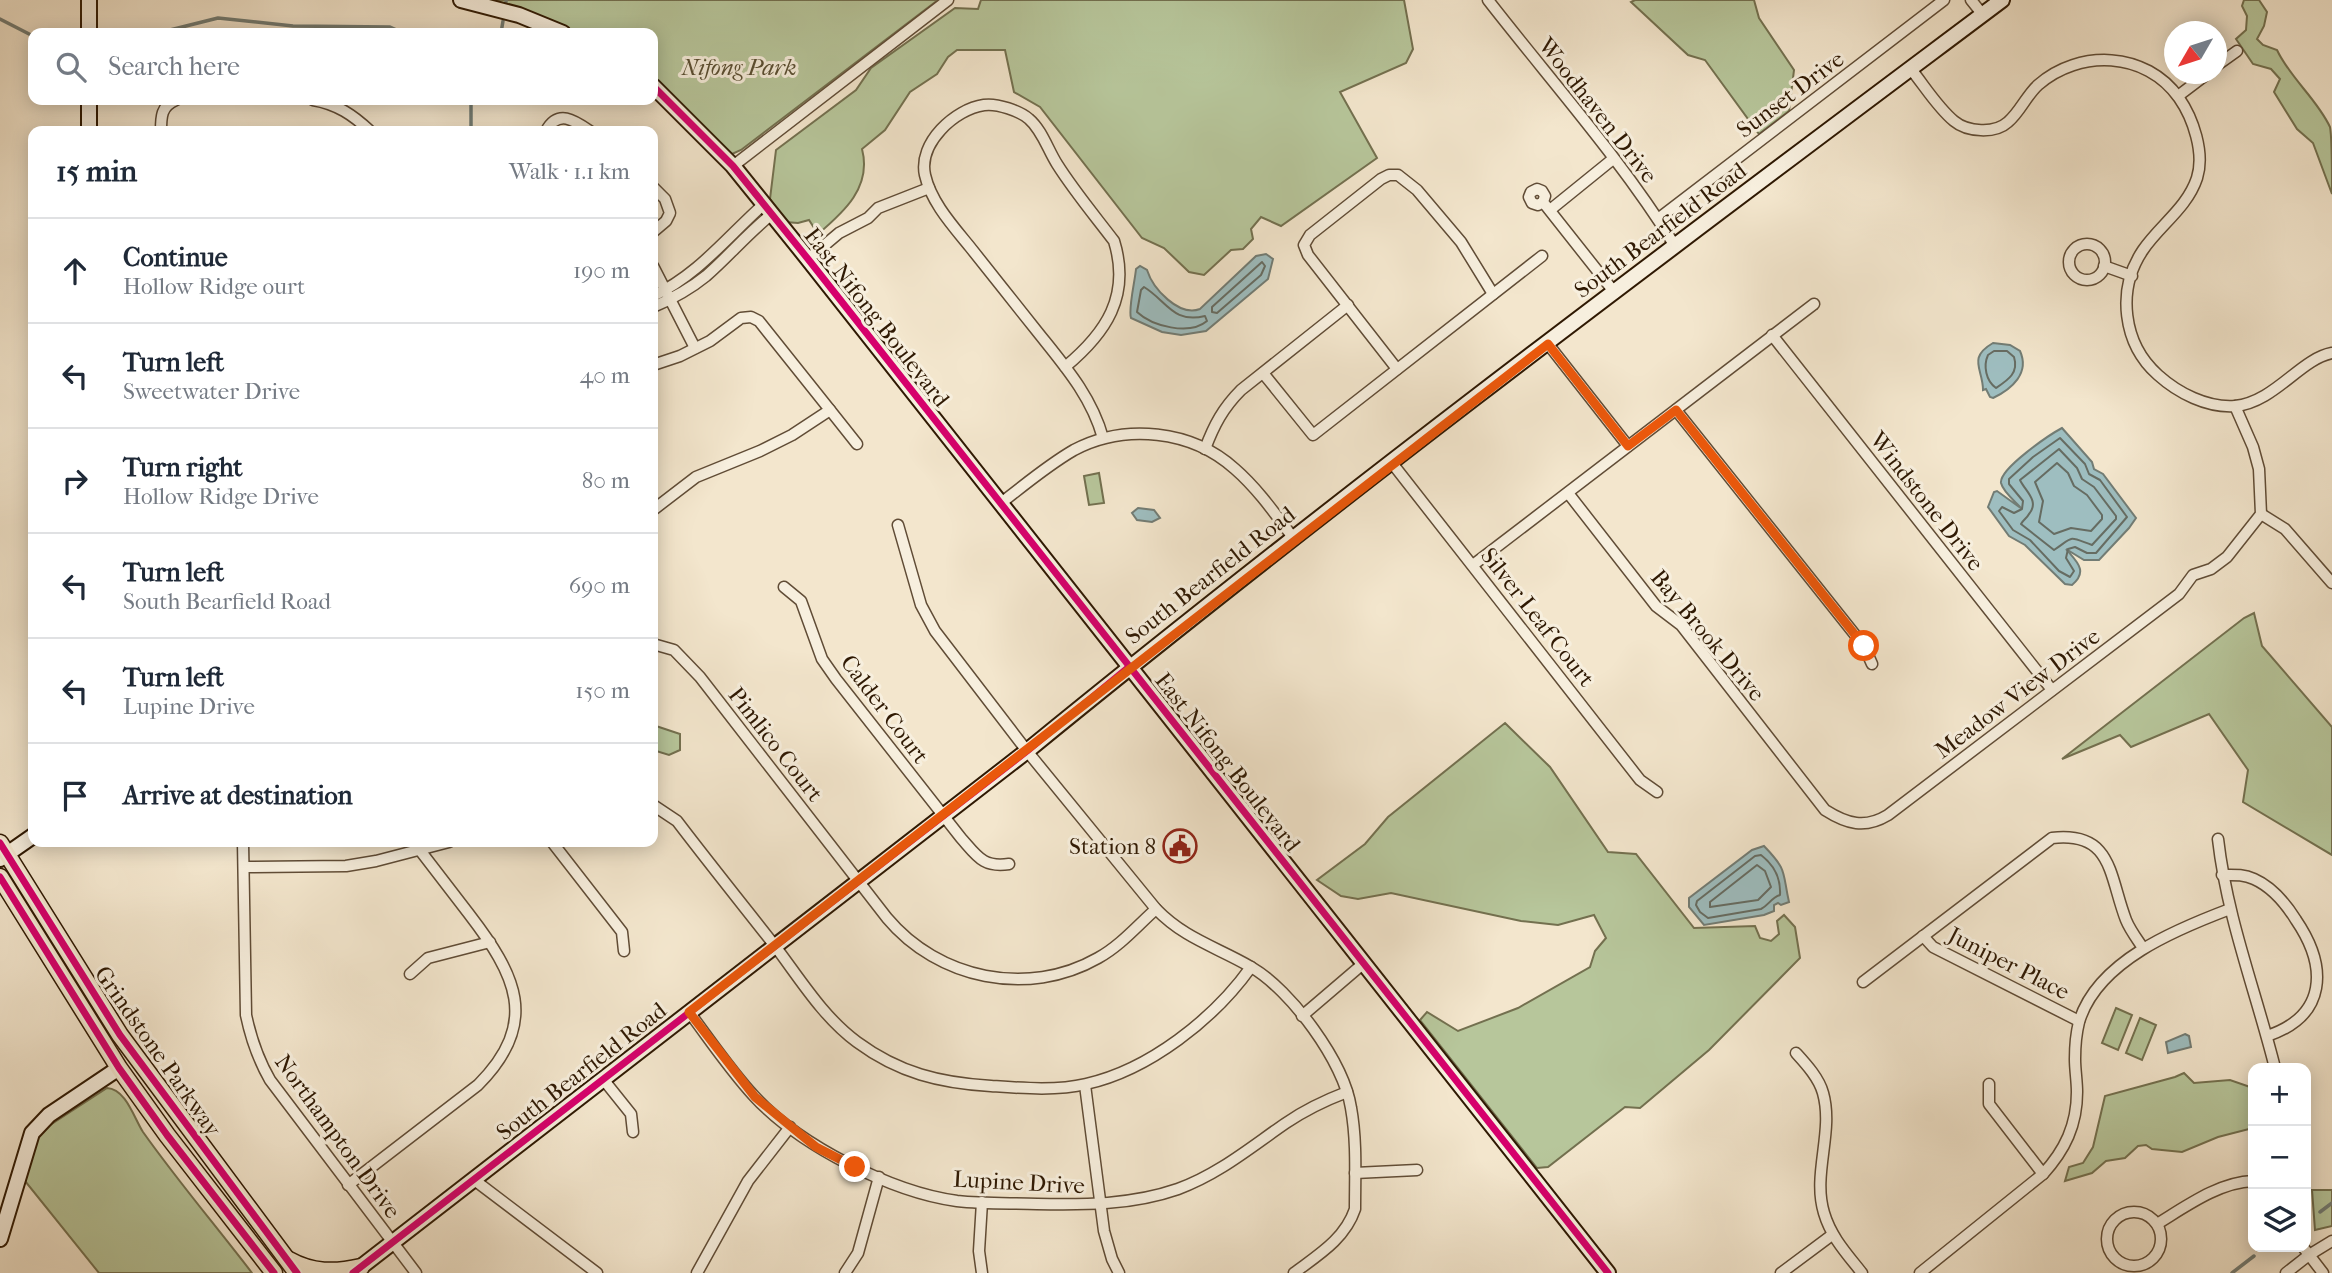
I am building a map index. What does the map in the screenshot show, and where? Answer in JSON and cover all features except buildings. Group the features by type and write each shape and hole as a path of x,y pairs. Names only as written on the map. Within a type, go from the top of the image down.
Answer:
{"main road":[{"name":"Grindstone Parkway","path":"2,852 120,1035 296,1273"},
{"name":"Grindstone Parkway","path":"0,877 120,1068 167,1135 274,1273"},
{"path":"255,1248 264,1273"},
{"path":"285,1258 300,1266 322,1272 357,1271"}],"street":[{"path":"89,0 89,28"},
{"path":"461,0 519,15 551,28"},
{"path":"733,166 948,0"},
{"name":"Woodhaven Drive","path":"1488,0 1613,159 1675,246"},
{"name":"Sunset Drive","path":"1658,219 1944,0"},
{"path":"1971,0 1983,15"},
{"name":"South Bearfield Road","path":"357,1271 1027,751 1129,667 1392,463 2002,0"},
{"path":"2227,58 2237,51"},
{"path":"1910,68 1955,123 1987,130 2001,128 2011,120 2036,87 2071,65 2108,60 2126,62 2161,78 2178,96 2193,122 2198,145 2198,176 2183,206 2143,250 2132,276 2126,310 2129,334 2151,369 2168,385 2186,396 2235,406 2263,396 2283,385 2311,362 2332,353"},
{"path":"2178,96 2194,84"},
{"name":"East Nifong Boulevard","path":"658,91 733,166 768,209 1608,1273"},
{"path":"1065,367 1100,335 1108,321 1118,285 1118,255 1114,241 1057,164 1028,117 986,104 968,110 937,134 930,144 924,158 924,173 929,188 956,230 1087,397 1097,416 1102,438"},
{"path":"89,105 89,126"},
{"path":"161,126 162,112 166,105"},
{"path":"334,105 364,126"},
{"path":"549,126 557,118 565,117 583,126"},
{"path":"1613,159 1547,206 1615,293"},
{"path":"1397,369 1308,255 1304,245 1310,235 1389,175 1398,175 1417,190 1461,242 1493,294"},
{"path":"807,259 839,233 868,218 878,208 929,188"},
{"path":"658,192 665,199 670,213 658,228"},
{"path":"719,255 723,242 768,209"},
{"path":"658,303 699,267 732,250 768,209"},
{"path":"723,242 732,250"},
{"path":"1263,373 1313,435 1542,256"},
{"path":"2104,266 2132,276"},
{"path":"658,276 695,348"},
{"path":"658,296 668,295"},
{"path":"1473,565 1814,304"},
{"path":"1205,449 1217,418 1228,403 1348,305"},
{"path":"658,363 695,348 741,318 751,317 760,321 858,444"},
{"name":"Windstone Drive","path":"1772,335 2052,690"},
{"path":"1548,344 1628,446"},
{"path":"2235,406 2253,447 2259,469 2261,514 2285,529 2332,583"},
{"path":"658,506 696,477 782,441 830,410"},
{"path":"1676,410 1864,646 1872,664"},
{"path":"1000,504 1055,461 1102,438 1126,434 1155,435 1180,439 1205,449 1234,467 1253,485 1294,539"},
{"name":"Silver Leaf Court","path":"1392,463 1640,780 1657,792"},
{"name":"Bay Brook Drive","path":"1568,493 1656,606 1681,625 1825,810 1854,824"},
{"name":"Meadow View Drive","path":"1854,824 1877,822 1888,816 2179,594 2193,575 2211,569 2227,557 2261,514"},
{"path":"898,525 926,617 1027,751 1156,909 1181,932 1251,967 1272,981 1326,1048 1347,1092 1351,1107 1354,1209 1351,1222 1334,1242 1294,1273"},
{"name":"Calder Court","path":"784,587 801,601 822,659 943,816 981,861 995,866 1009,864"},
{"name":"Pimlico Court","path":"658,645 674,650 701,677 902,936 925,953 955,968 986,977 1021,980 1048,976 1073,970 1098,958 1118,944 1156,909"},
{"path":"658,808 677,821 822,1009 856,1041 883,1059 914,1073 965,1085 1085,1085 1118,1074 1164,1049 1219,1006 1251,967"},
{"name":"Juniper Place","path":"1863,982 2052,838 2068,836 2087,839 2105,856 2127,923 2143,948"},
{"path":"2,852 28,839"},
{"path":"2218,839 2222,875 2230,909 2274,1063"},
{"name":"Northampton Drive","path":"243,847 246,1015 250,1038 258,1059 270,1080 416,1273"},
{"path":"244,867 346,866 376,862 428,847"},
{"path":"556,847 622,932 624,951"},
{"path":"348,1185 478,1085 494,1069 507,1047 513,1027 516,1007 505,964 419,849"},
{"path":"2222,875 2242,875 2255,879 2270,889 2289,909 2304,931 2314,953 2318,971 2317,988 2310,1005 2295,1024 2267,1036"},
{"name":"Juniper Place","path":"1920,1273 2043,1174 2058,1158 2076,1115 2075,1062 2080,1021 2089,1001 2100,986 2143,948 2183,926 2230,909"},
{"name":"Juniper Place","path":"1923,936 1933,947 2080,1021"},
{"path":"410,974 428,958 491,942"},
{"path":"1302,1016 1364,963"},
{"name":"Lupine Drive","path":"689,1012 755,1097 816,1147 878,1177 934,1196 982,1202 1101,1205 1155,1196 1207,1176 1235,1160 1296,1117 1347,1092"},
{"path":"1796,1052 1823,1092 1825,1113 1820,1188 1823,1212 1832,1235 1862,1273"},
{"path":"0,1239 32,1133 49,1115 120,1068"},
{"path":"603,1079 631,1114 633,1132"},
{"path":"1989,1084 1989,1104 2043,1174"},
{"path":"1085,1085 1104,1231 1119,1273"},
{"path":"697,1273 748,1181 790,1127"},
{"path":"1355,1174 1417,1170"},
{"path":"845,1273 858,1253 878,1177"},
{"path":"473,1179 597,1273"},
{"path":"2157,1224 2218,1190 2248,1181"},
{"path":"982,1202 979,1251 982,1273"},
{"path":"2142,1213 2157,1224 2161,1241 2159,1250 2147,1263 2130,1266 2114,1258 2109,1251 2107,1242 2111,1225 2125,1214 2142,1213"},
{"path":"1781,1273 1832,1235"},
{"path":"2311,1249 2332,1241"},
{"path":"2286,1273 2305,1252"},
{"path":"2307,1252 2323,1273"}],"green space":[{"name":"Nifong Park","path":"486,0 938,0 741,150 732,154 658,82 658,28 568,28"},
{"path":"981,0 1404,0 1413,49 1406,63 1340,92 1377,158 1281,226 1261,217 1251,229 1253,239 1243,249 1231,250 1204,275 1189,272 1164,248 1142,238 1040,107 1014,92 1005,50 957,50 948,57 937,74 910,92 885,130 862,149 863,175 854,198 818,234 809,220 785,222 770,199 776,150 856,90 871,68 955,8 978,9"},
{"path":"1754,0 1759,18 1794,70 1789,111 1759,134 1705,60 1688,55 1631,2"},
{"path":"2244,0 2259,0 2267,12 2257,39 2263,45 2277,50 2330,127 2332,194 2313,143 2297,129 2274,92 2280,79 2271,69 2253,64 2236,39 2246,30 2247,16 2242,6"},
{"path":"1099,473 1104,503 1089,505 1084,476"},
{"path":"2254,613 2262,646 2332,727 2332,855 2243,802 2248,770 2209,714 2131,747 2120,735 2062,759"},
{"path":"1505,723 1550,767 1608,852 1636,854 1694,928 1755,926 1760,938 1771,941 1779,934 1777,921 1784,915 1795,927 1800,958 1709,1050 1640,1108 1625,1107 1548,1167 1537,1168 1420,1020 1427,1012 1458,1031 1518,1008 1590,967 1595,951 1606,938 1594,915 1558,925 1521,921 1391,893 1358,899 1341,896 1317,880 1365,844 1388,817"},
{"path":"658,727 680,734 680,750 669,755 658,752"},
{"path":"2116,1008 2132,1015 2118,1050 2102,1043"},
{"path":"2140,1018 2156,1025 2142,1060 2126,1053"},
{"path":"2184,1073 2194,1083 2230,1080 2248,1086 2248,1129 2218,1137 2182,1152 2138,1146 2125,1158 2106,1161 2092,1173 2065,1181 2069,1167 2083,1163 2093,1147 2105,1096"},
{"path":"107,1088 119,1093 129,1105 156,1150 252,1273 99,1273 25,1181 37,1140 44,1129"},
{"path":"2312,1190 2332,1190 2332,1226 2315,1230"}],"water":[{"path":"1266,254 1273,259 1268,279 1206,331 1181,335 1162,332 1131,318 1136,269 1140,266 1147,270 1168,300 1184,309 1192,310 1200,309 1256,256"},
{"path":"1993,343 2010,345 2020,351 2023,366 2013,385 1993,398 1986,389 1983,390 1978,359 1985,348"},
{"path":"2062,428 2092,462 2094,469 2103,474 2136,518 2099,560 2084,560 2066,549 2077,562 2080,571 2072,585 2065,584 2025,545 2009,536 1988,507 1994,492 1997,491 2022,509 2004,490 2001,483 2003,477 2026,453"},
{"path":"1138,508 1154,510 1160,518 1152,522 1137,520 1132,513"},
{"path":"1764,846 1781,867 1789,902 1774,905 1774,911 1764,915 1704,925 1689,907 1689,898 1752,850"},
{"path":"2185,1034 2189,1036 2191,1047 2168,1053 2166,1042"}],"waterway":[{"path":"178,28 218,18 293,26 392,28"},
{"path":"0,19 28,33"},
{"path":"502,28 503,21"},
{"path":"471,105 471,126"},
{"path":"2320,1212 2332,1203"},
{"path":"2232,1273 2254,1256"}],"cycle path":[{"path":"658,91 733,166 808,259 1608,1273"},
{"path":"353,1273 1027,751 1129,667"},
{"path":"0,843 120,1035 297,1273"},
{"path":"0,877 119,1068 167,1135 274,1273"}],"place":[{"name":"Station 8","path":"1180,846"}],"route":[{"path":"855,1167 816,1147 773,1114 739,1079 689,1012 1027,751 1129,667 1548,344 1628,446 1676,410 1864,646"}]}
